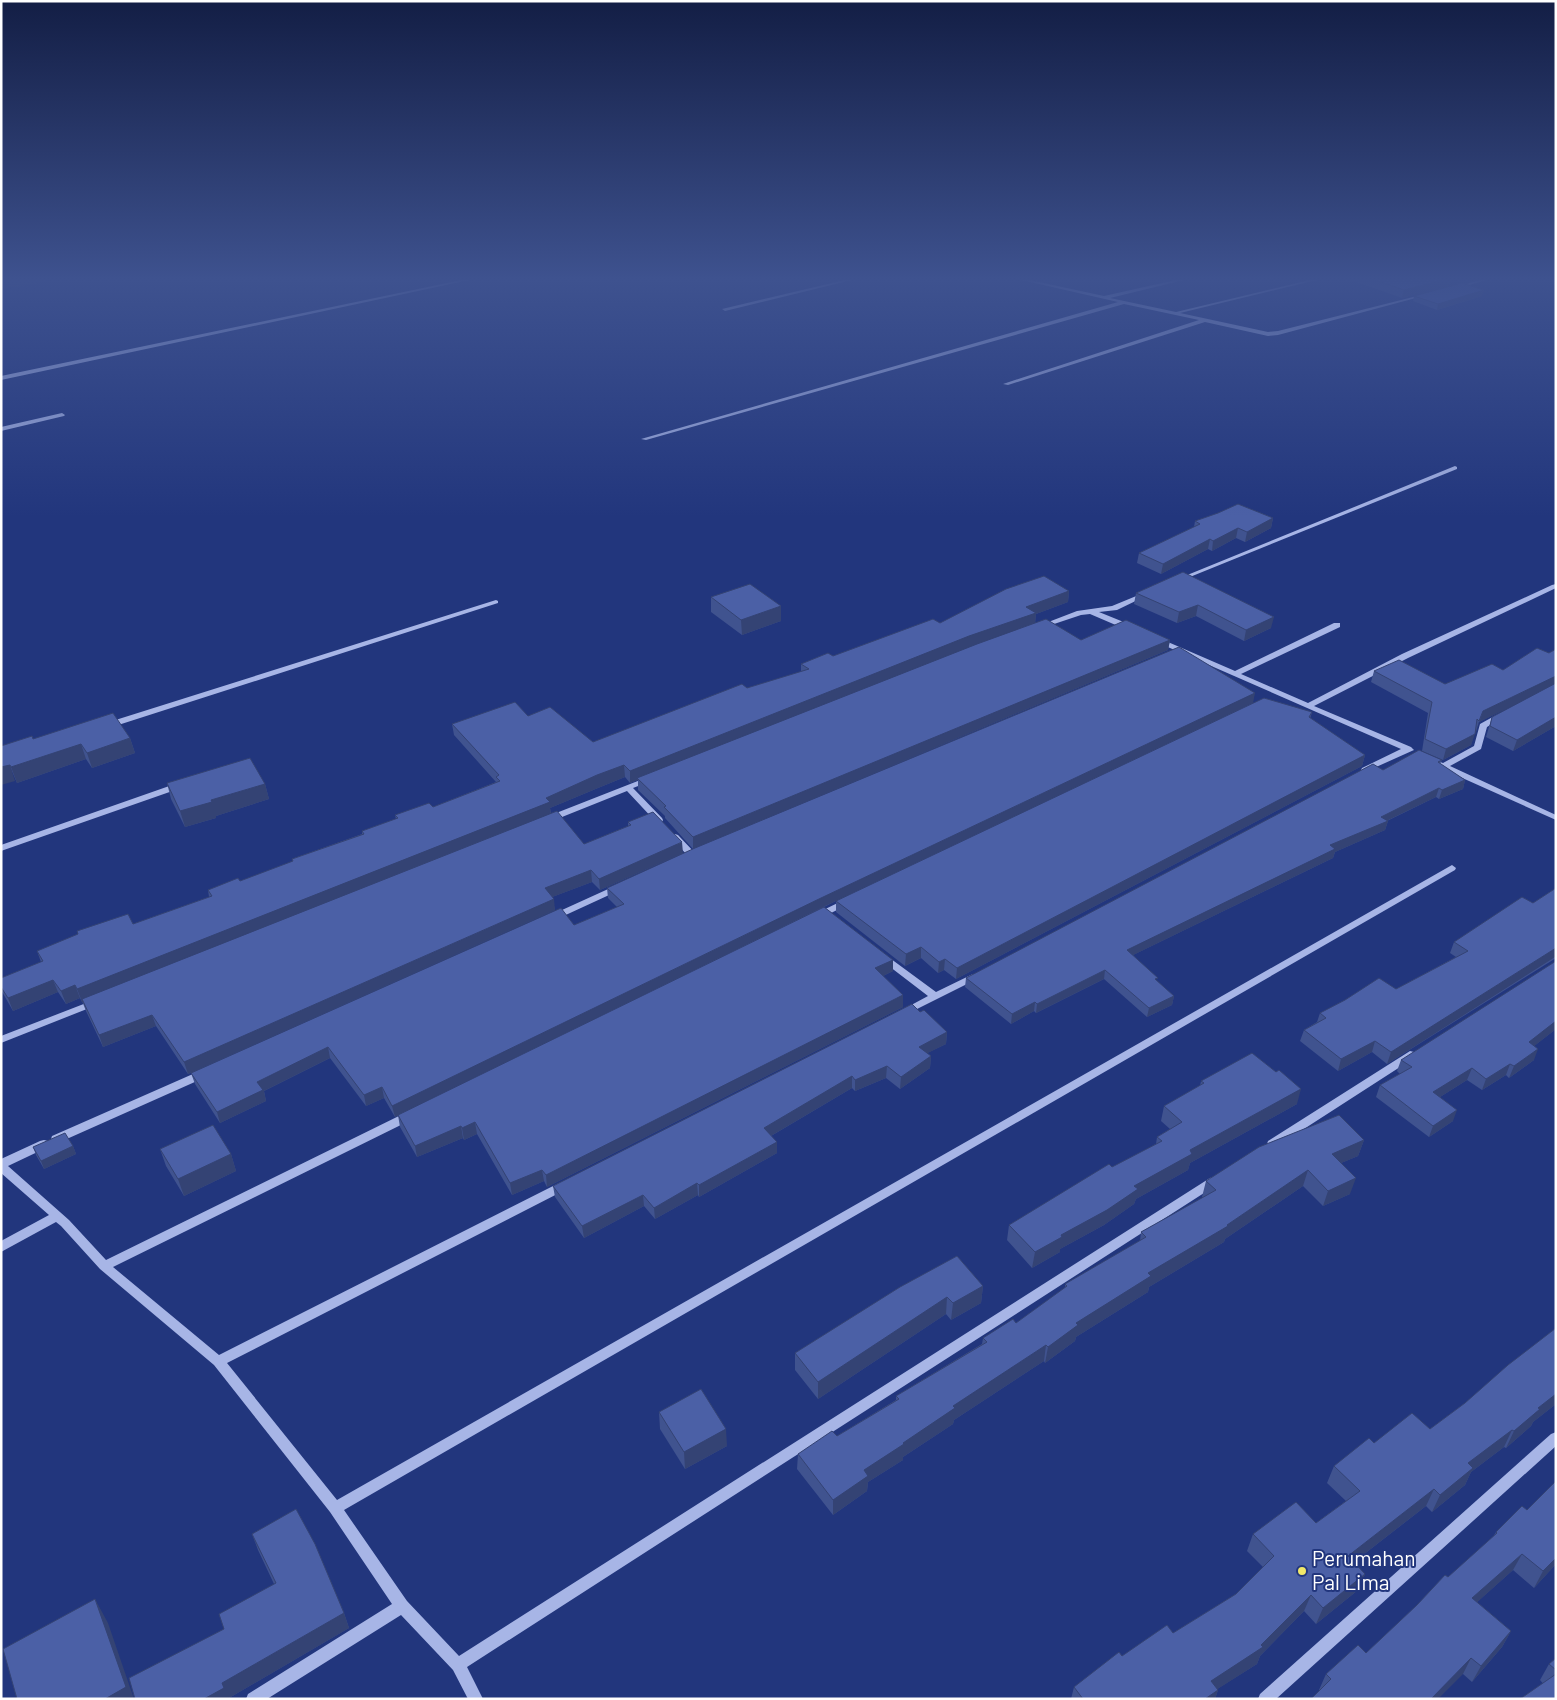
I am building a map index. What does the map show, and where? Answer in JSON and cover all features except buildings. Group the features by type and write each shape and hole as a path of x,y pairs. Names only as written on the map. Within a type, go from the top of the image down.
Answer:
{"street":[{"path":"1,378 94,358"},
{"path":"644,439 927,358"},
{"path":"1006,384 1086,358"},
{"path":"1,429 62,415"},
{"path":"1167,584 1455,468"},
{"path":"1308,706 1404,656 1554,586"},
{"path":"1035,628 1089,611 1114,608 1158,588"},
{"path":"96,729 496,602"},
{"path":"1089,611 1135,630"},
{"path":"1235,674 1337,626"},
{"path":"1153,638 1412,751 1356,774"},
{"path":"1164,657 1180,650"},
{"path":"1443,766 1478,747 1483,726 1507,713"},
{"path":"1425,758 1556,818"},
{"path":"536,824 655,776"},
{"path":"1,848 186,783"},
{"path":"628,787 692,855"},
{"path":"335,1508 1452,868"},
{"path":"546,920 628,883"},
{"path":"807,921 829,915 852,900"},
{"path":"872,949 935,997"},
{"path":"900,1015 988,969"},
{"path":"1,1040 103,1000"},
{"path":"1262,1150 1422,1048"},
{"path":"210,1070 1,1165 57,1216 104,1266 218,1361 335,1508 402,1606 458,1665 476,1699"},
{"path":"104,1266 415,1113"},
{"path":"458,1665 1221,1177"},
{"path":"218,1361 572,1181"},
{"path":"1,1247 57,1216"},
{"path":"1265,1699 1556,1438"},
{"path":"253,1699 402,1606"}],"place":[{"name":"Perumahan Pal Lima","path":"1302,1571"}]}
